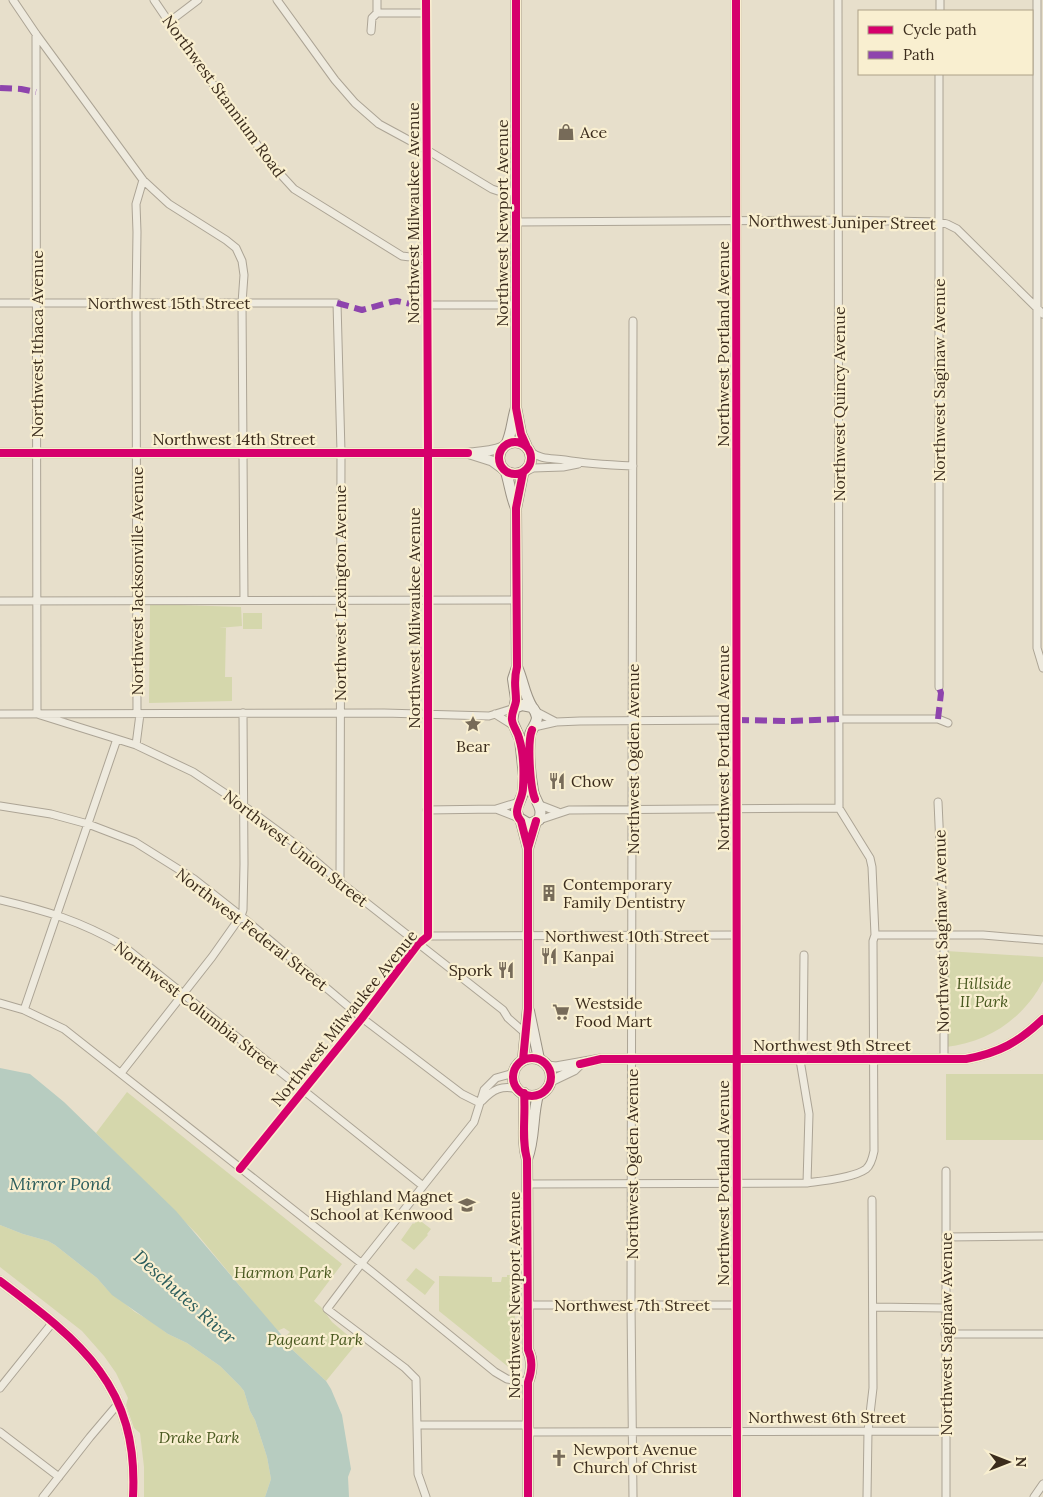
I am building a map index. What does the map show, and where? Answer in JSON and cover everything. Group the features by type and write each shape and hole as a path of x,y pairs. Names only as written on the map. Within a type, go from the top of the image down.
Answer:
{"main road":[{"name":"Northwest Newport Avenue","path":"516,0 516,408 521,434 528,448"},
{"name":"Northwest Newport Avenue","path":"505,446 510,435 512,419 516,408"},
{"path":"516,508 512,499 511,486 499,460 499,454 505,446 517,442 528,448 532,462 525,472 516,508 516,667 513,679 516,699 512,716 520,739 523,761 523,794 516,810 528,848 528,1009 526,1046 523,1060"},
{"path":"505,471 512,475 525,472"},
{"path":"516,667 521,676 524,693 534,709 537,720 530,738 532,787 541,811 528,848"},
{"path":"515,708 522,705 534,709"},
{"path":"520,820 529,824 538,821"},
{"path":"528,1009 533,1023 535,1045 539,1059"},
{"path":"529,1058 539,1059 548,1066 551,1081 548,1087 538,1095 533,1096 521,1091 514,1081 514,1073 516,1067 523,1060 529,1058"},
{"name":"Northwest Newport Avenue","path":"521,1091 525,1107 524,1148 528,1160 528,1350 524,1357 524,1374 528,1382 528,1497"},
{"name":"Northwest Newport Avenue","path":"528,1160 532,1148 534,1108 538,1095"}],"street":[{"path":"13,0 143,180 169,204 236,248 242,261 244,275 242,303 244,600"},
{"name":"Northwest Stannium Road","path":"154,0 272,165 294,188 402,256 427,260"},
{"path":"169,22 198,0"},
{"path":"277,0 334,80 355,103 379,124 492,189 515,192"},
{"path":"377,0 377,14"},
{"name":"Northwest Milwaukee Avenue","path":"240,1169 362,1018 418,944 428,936 426,0"},
{"name":"Northwest Portland Avenue","path":"736,0 737,1497"},
{"name":"Northwest Quincy Avenue","path":"838,0 839,808"},
{"path":"1037,0 1040,311 1038,648 1043,668"},
{"path":"372,31 372,18 377,14 426,13"},
{"name":"Northwest Ithaca Avenue","path":"36,34 37,714"},
{"name":"Northwest Saginaw Avenue","path":"940,75 940,686"},
{"name":"Northwest Jacksonville Avenue","path":"136,745 138,714 136,204 143,180"},
{"name":"Northwest Juniper Street","path":"515,222 839,220 939,222 957,229 1040,311"},
{"name":"Northwest 15th Street","path":"0,303 337,303"},
{"name":"Northwest Lexington Avenue","path":"337,303 341,452 340,882"},
{"path":"428,304 516,305"},
{"name":"Northwest Ogden Avenue","path":"633,322 631,1305 633,1497"},
{"name":"Northwest 14th Street","path":"0,453 468,453 492,450 505,446"},
{"path":"528,448 535,455 546,459 581,464 633,466"},
{"name":"Northwest 14th Street","path":"468,453 492,461 505,471"},
{"path":"525,472 534,468 581,464"},
{"path":"0,601 516,600"},
{"path":"0,714 495,714 515,708"},
{"path":"534,709 556,722"},
{"name":"Northwest Union Street","path":"37,714 136,745 193,772 244,806 296,845 340,882 503,1010 508,1018 526,1032"},
{"path":"121,1074 212,957 241,916 244,882 243,714"},
{"path":"495,714 515,729"},
{"path":"839,719 938,719 948,723"},
{"path":"533,728 556,722 737,720"},
{"path":"24,1010 117,739"},
{"path":"428,810 496,809 520,801"},
{"path":"538,802 558,812"},
{"name":"Northwest Saginaw Avenue","path":"938,802 944,935 944,1059"},
{"name":"Northwest Federal Street","path":"0,806 51,814 88,824 135,842 194,879 362,1018 462,1094 480,1103"},
{"path":"528,1184 806,1183 844,1177 866,1169 874,1150 873,941 875,935 871,861 839,808 569,810 558,812 538,821"},
{"path":"496,809 520,820"},
{"name":"Northwest Columbia Street","path":"0,900 57,914 122,945 423,1186"},
{"name":"Northwest 10th Street","path":"428,936 736,935"},
{"path":"875,935 983,935 1043,940"},
{"path":"804,955 802,1060 808,1104 806,1183"},
{"path":"0,1003 24,1010 64,1029 495,1372 507,1379 528,1382"},
{"name":"Northwest 9th Street","path":"548,1066 556,1067 571,1063 580,1064 601,1059 802,1060 966,1058 996,1052 1032,1030 1043,1018"},
{"name":"Northwest 9th Street","path":"551,1081 574,1070 580,1064"},
{"path":"426,1497 419,1478 416,1379 405,1368 327,1309 474,1122 484,1090 490,1082 496,1078 514,1073"},
{"path":"480,1103 498,1088 509,1087 521,1091"},
{"name":"Northwest Saginaw Avenue","path":"946,1171 946,1497"},
{"path":"867,1497 868,1431 873,1388 872,1200"},
{"path":"946,1236 1043,1236"},
{"path":"0,1281 71,1337 89,1355 105,1376 118,1404 131,1442 134,1497"},
{"name":"Northwest 7th Street","path":"528,1305 736,1305"},
{"path":"874,1307 945,1308"},
{"path":"0,1388 52,1322"},
{"path":"945,1334 1043,1334"},
{"path":"43,1497 118,1404"},
{"name":"Northwest 6th Street","path":"418,1425 633,1431 945,1431"},
{"path":"0,1432 59,1477"},
{"path":"1034,1497 1043,1484"}],"green space":[{"path":"150,604 241,607 242,626 219,628 226,628 225,677 232,677 232,701 149,703"},
{"path":"243,613 262,613 262,629 243,629"},
{"name":"Hillside II Park","path":"946,951 1043,957 1043,981 1034,996 1022,1010 1003,1026 982,1038 946,1047"},
{"path":"946,1074 1043,1074 1043,1140 946,1140"},
{"name":"Harmon Park","path":"127,1092 342,1264 314,1301 332,1322 357,1343 326,1381 282,1340 290,1332 284,1328 277,1331 197,1234 96,1133"},
{"path":"418,1219 431,1229 414,1250 401,1240"},
{"name":"Drake Park","path":"0,1225 55,1245 97,1278 135,1312 168,1334 187,1343 220,1366 240,1386 244,1391 267,1457 271,1479 265,1497 144,1497 144,1467 140,1433 134,1428 126,1405 128,1398 116,1373 82,1331 0,1267"},
{"path":"416,1268 435,1282 425,1295 406,1280"},
{"path":"507,1275 515,1275 515,1367 511,1369 439,1311 439,1276 492,1277 492,1282 501,1282 502,1277 507,1277"}],"water":[{"name":"Mirror Pond","path":"0,1068 30,1074 64,1102 176,1211 285,1339 283,1341 326,1381 342,1415 351,1469 348,1477 349,1497 265,1497 271,1479 267,1457 244,1391 240,1386 220,1366 187,1343 168,1334 112,1295 97,1278 55,1245 0,1225"}],"marked path":[{"path":"0,88 36,92"},
{"path":"337,303 362,310 397,301 411,304 417,301 427,305"},
{"path":"938,719 941,693 939,687"},
{"path":"737,720 791,721 839,719"}],"cycle path":[{"path":"240,1169 362,1018 418,944 428,936 426,0"},
{"path":"516,0 516,408 521,434 526,445"},
{"path":"736,0 737,1497"},
{"path":"515,442 527,446 531,458 527,470 515,474 503,470 499,458 503,446 515,442"},
{"path":"0,453 468,453"},
{"path":"523,473 516,508 517,667 515,681 516,701 512,717 521,744 524,776 523,792 517,813 528,848"},
{"path":"532,730 530,736 530,764 535,799"},
{"path":"523,1060 528,1009 528,848 536,821"},
{"path":"580,1064 601,1059 966,1059 999,1050 1017,1040 1043,1019"},
{"path":"532,1058 545,1064 551,1077 545,1090 532,1096 519,1090 513,1077 519,1064 532,1058"},
{"path":"524,1093 524,1143 527,1159 528,1350 531,1358 528,1382 528,1497"},
{"path":"0,1281 56,1325 99,1370 115,1396 126,1425 132,1458 133,1497"}],"place":[{"name":"Ace","path":"566,132"},
{"name":"Bear","path":"473,724"},
{"name":"Chow","path":"557,781"},
{"name":"Contemporary Family Dentistry","path":"549,893"},
{"name":"Kanpai","path":"549,956"},
{"name":"Spork","path":"506,970"},
{"name":"Westside Food Mart","path":"561,1012"},
{"name":"Highland Magnet School at Kenwood","path":"467,1205"},
{"name":"Newport Avenue Church of Christ","path":"559,1458"}],"water label":[{"name":"Deschutes River","path":"185,1297"}],"park label":[{"name":"Pageant Park","path":"315,1339"}]}
